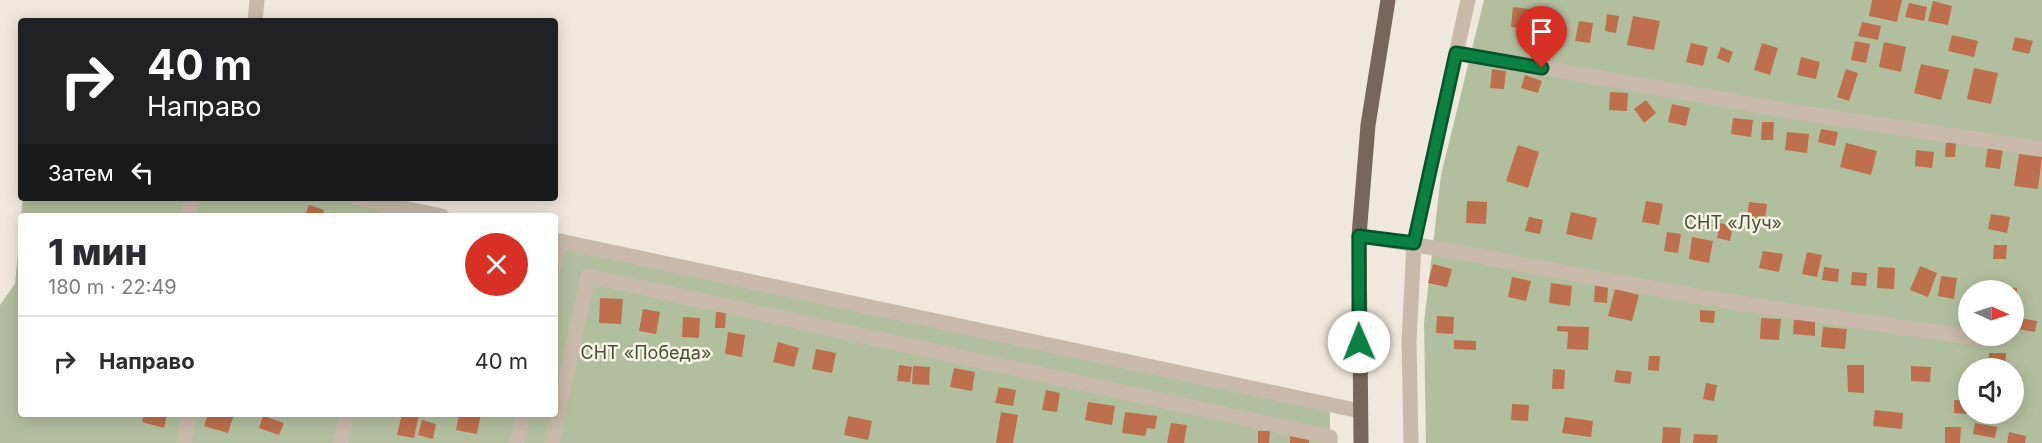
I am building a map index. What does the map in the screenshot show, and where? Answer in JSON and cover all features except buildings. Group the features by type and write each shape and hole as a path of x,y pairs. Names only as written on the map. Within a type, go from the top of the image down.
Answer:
{"main road":[{"path":"1361,443 1359,236 1368,125 1388,0"}],"street":[{"path":"255,18 257,0"},
{"path":"1411,443 1409,342 1414,243 1468,0"},
{"path":"1456,53 1795,112 2042,149"},
{"path":"366,201 388,210 415,213"},
{"path":"1359,236 1414,243 1481,258 1758,307 1958,335"},
{"path":"558,241 1360,411"},
{"path":"558,415 588,276 1330,437 1330,443"},
{"path":"184,443 188,417"},
{"path":"340,443 345,417"},
{"path":"517,443 522,417"},
{"path":"552,443 558,417"}],"green space":[{"name":"СНТ «Луч»","path":"1484,0 2042,0 2042,443 1426,443 1424,323 1441,175"},
{"path":"23,201 372,201 428,213 21,213"},
{"name":"СНТ «Победа»","path":"558,241 1330,405 1330,443 0,443 0,305 15,284 18,252 18,417 558,417"}],"route":[{"path":"1359,342 1359,236 1414,243 1456,53 1542,68"}]}
